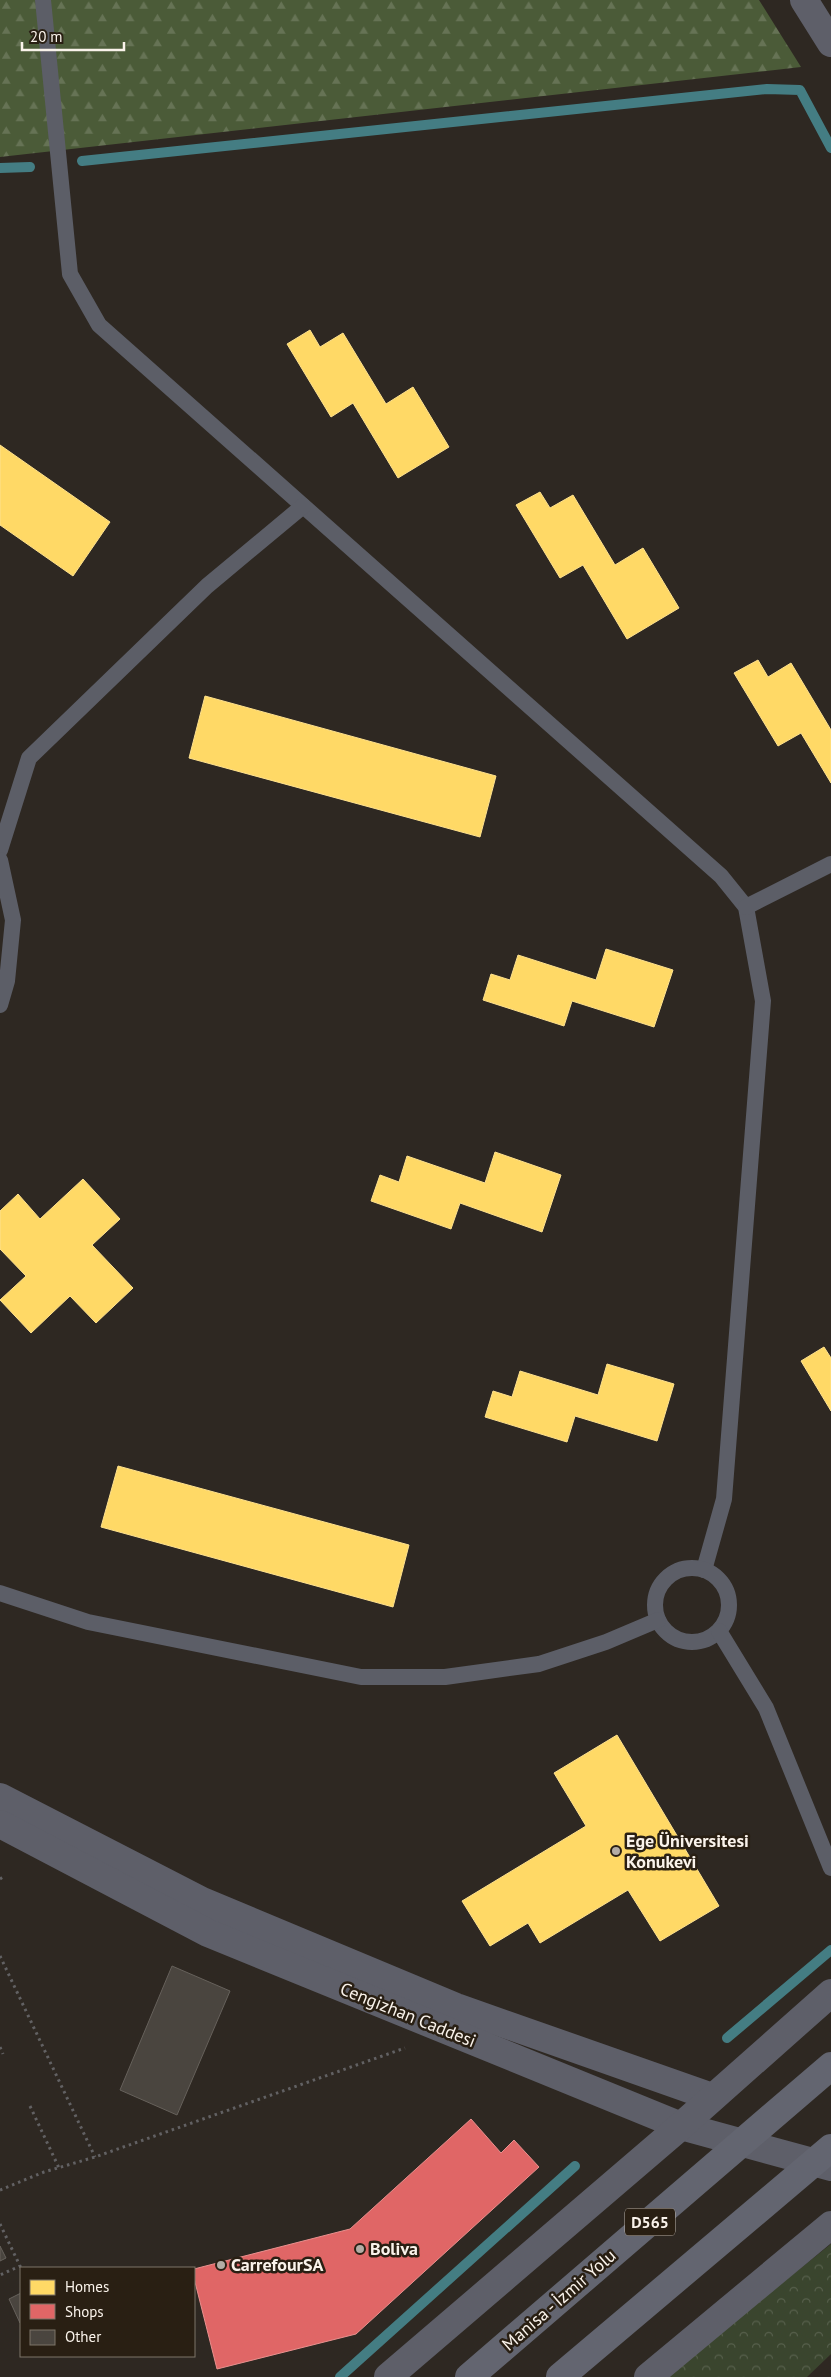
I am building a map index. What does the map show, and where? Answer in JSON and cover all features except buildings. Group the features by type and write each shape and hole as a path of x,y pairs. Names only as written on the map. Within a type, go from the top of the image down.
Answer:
{"highway":[{"name":"Manisa - İzmir Yolu","path":"469,2377 831,2066"},
{"path":"560,2377 831,2148"}],"main road":[{"path":"804,0 831,44"},
{"name":"Cengizhan Caddesi","path":"0,1797 211,1904 456,2007 712,2097"},
{"name":"Cengizhan Caddesi","path":"0,1824 208,1933 681,2126 831,2167"},
{"path":"388,2377 681,2126 831,1993"},
{"path":"648,2377 831,2225"}],"lane":[{"path":"43,0 70,274 99,325 720,876 746,907 763,1001 724,1499 704,1570"},
{"path":"0,850 29,758 207,586 303,506"},
{"path":"0,860 12,920 7,981 0,1006"},
{"path":"746,907 831,864"},
{"path":"692,1568 704,1570 723,1584 730,1608 726,1620 719,1631 704,1640 685,1642 664,1630 658,1620 655,1608 656,1596 661,1585 669,1576 680,1570 692,1568"},
{"path":"0,1593 88,1622 361,1676 445,1677 539,1664 606,1642 658,1620"},
{"path":"719,1631 766,1708 831,1868"}],"path":[{"path":"0,1956 95,2157"},
{"path":"0,2190 450,2032"},
{"path":"0,2047 3,2054"},
{"path":"30,2106 59,2168"},
{"path":"0,2224 20,2266 0,2275"}],"green space":[{"path":"0,0 759,0 801,67 0,157"},
{"path":"831,2244 831,2354 807,2377 664,2377"}],"waterway":[{"path":"82,161 767,89 800,90 831,148"},
{"path":"0,168 30,167"},
{"path":"727,2038 831,1950"},
{"path":"340,2377 575,2166"}],"place":[{"name":"Ege Üniversitesi Konukevi","path":"616,1851"},
{"name":"Boliva","path":"360,2249"},
{"name":"CarrefourSA","path":"221,2265"}]}
